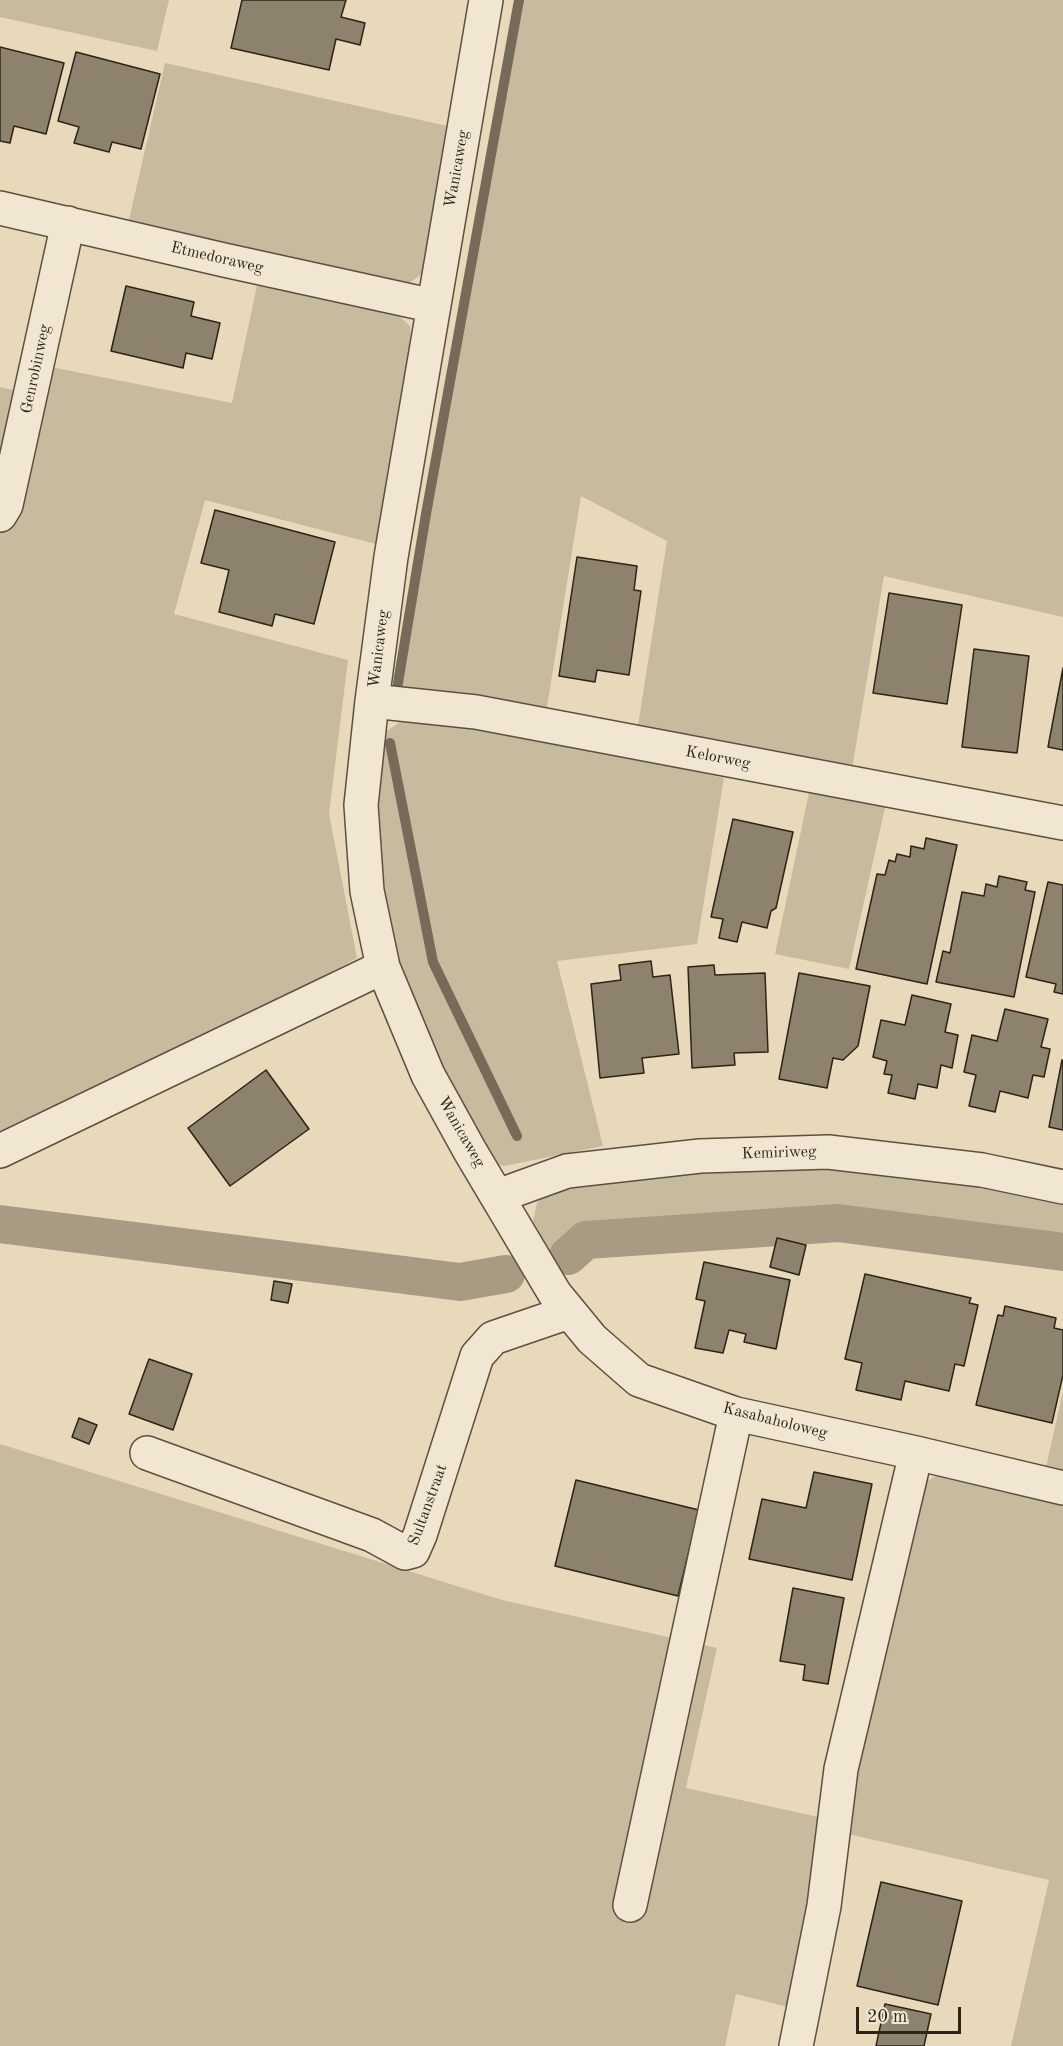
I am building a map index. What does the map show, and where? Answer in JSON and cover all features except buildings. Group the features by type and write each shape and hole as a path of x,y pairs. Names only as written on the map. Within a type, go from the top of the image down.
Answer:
{"street":[{"name":"Wanicaweg","path":"486,0 391,557 361,805 367,891 383,967 428,1075 538,1265"},
{"name":"Etmedoraweg","path":"0,208 434,306"},
{"name":"Genrobinweg","path":"0,515 6,505 68,223"},
{"name":"Kelorweg","path":"372,701 476,712 1063,823"},
{"path":"0,1151 383,967"},
{"name":"Kemiriweg","path":"498,1196 567,1171 699,1156 828,1152 982,1170 1063,1186"},
{"name":"Kasabaholoweg","path":"538,1265 555,1294 592,1339 639,1380 736,1414 1063,1488"},
{"name":"Sultanstraat","path":"147,1454 372,1535 405,1552 413,1551 477,1356 493,1338 569,1312"},
{"path":"630,1905 736,1414"},
{"path":"796,2046 824,1906 842,1769 916,1453"}],"shaded area":[{"path":"0,0 169,0 157,51 0,17"},
{"path":"519,0 1063,0 1063,617 884,576 852,769 638,726 667,541 581,496 546,713 397,689 426,514"},
{"path":"165,63 452,127 427,270 411,282 394,283 128,224"},
{"path":"258,281 396,313 410,326 411,349 380,545 205,500 174,614 348,660 329,814 357,958 9,1146 0,1144 0,530 46,366 232,403"},
{"path":"0,387 19,391 0,478"},
{"path":"462,716 724,778 697,944 557,961 603,1146 504,1166 485,1160 430,1049 391,951 375,828 383,734 405,718"},
{"path":"810,788 886,803 849,969 775,954"},
{"path":"827,1165 905,1172 1063,1201 1063,1252 838,1223 586,1240 568,1256 554,1260 533,1221 537,1203 545,1194 576,1185 684,1170"},
{"path":"1063,1391 1063,1476 1045,1472"},
{"path":"0,1444 502,1600 717,1648 686,1788 823,1818 816,1891 788,2007 736,1994 725,2046 0,2046"},
{"path":"937,1475 1063,1505 1063,2046 1011,2046 1049,1880 844,1833 922,1485"}],"waterway":[{"path":"397,689 426,514 519,0"},
{"path":"390,743 433,962 517,1136"},
{"path":"568,1256 586,1240 838,1223 1063,1252"},
{"path":"0,1224 460,1282 506,1274"}]}
